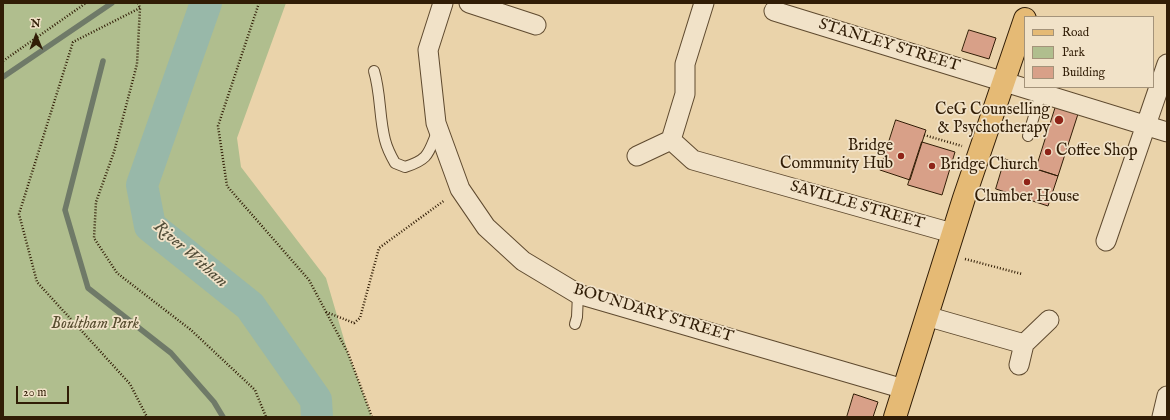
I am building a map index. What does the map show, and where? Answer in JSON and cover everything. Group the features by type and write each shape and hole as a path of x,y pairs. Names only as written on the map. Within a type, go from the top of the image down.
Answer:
{"main road":[{"path":"1026,16 1031,3"},
{"path":"895,417 952,233 1024,21"}],"street":[{"name":"BOUNDARY STREET","path":"443,3 428,50 438,130 460,189 486,227 523,261 578,294 904,389"},
{"path":"469,3 536,25"},
{"path":"637,156 671,140 685,94 685,64 704,3"},
{"name":"STANLEY STREET","path":"774,10 1167,132"},
{"path":"1106,241 1167,64"},
{"name":"SAVILLE STREET","path":"671,140 693,160 952,233"},
{"path":"926,316 1024,344"},
{"path":"1020,365 1024,344 1049,320"},
{"path":"1162,417 1167,396"}],"lane":[{"path":"374,71 378,84 385,142 395,163 405,167 420,162 428,154 438,130"},
{"path":"1028,136 1041,93"},
{"path":"575,324 577,317 578,294"}],"path":[{"path":"3,61 86,3"},
{"path":"138,3 140,8 137,64 114,152 96,202 94,238 117,273 191,330 255,390 266,417"},
{"path":"260,3 218,126 227,186 309,280 348,353 372,417"},
{"path":"140,8 73,42 19,214 37,282 130,384 147,417"},
{"path":"924,135 980,152"},
{"path":"326,312 354,323 360,318 379,248 460,189"},
{"path":"946,254 1022,274"}],"green space":[{"name":"Boultham Park","path":"3,3 286,3 237,138 241,167 326,278 348,353 372,417 3,417"}],"building":[{"path":"969,30 996,38 989,59 962,51"},
{"path":"1056,106 1078,114 1058,176 1036,169"},
{"name":"Bridge Community Hub","path":"896,120 926,130 910,180 880,170"},
{"name":"Bridge Church","path":"922,142 955,152 942,195 908,185"},
{"name":"Clumber House","path":"1005,159 1058,176 1048,206 996,189"},
{"path":"854,394 878,402 873,417 847,417"}],"waterway":[{"path":"3,77 112,3"},
{"name":"River Witham","path":"206,3 142,185 150,226 250,306 316,400 317,417"},
{"path":"103,61 65,210 88,288 171,353 214,402 223,417"}],"place":[{"name":"CeG Counselling & Psychotherapy","path":"1059,120"},
{"name":"Coffee Shop","path":"1048,152"},
{"name":"Bridge Community Hub","path":"901,156"},
{"name":"Bridge Church","path":"932,166"},
{"name":"Clumber House","path":"1027,182"}]}
